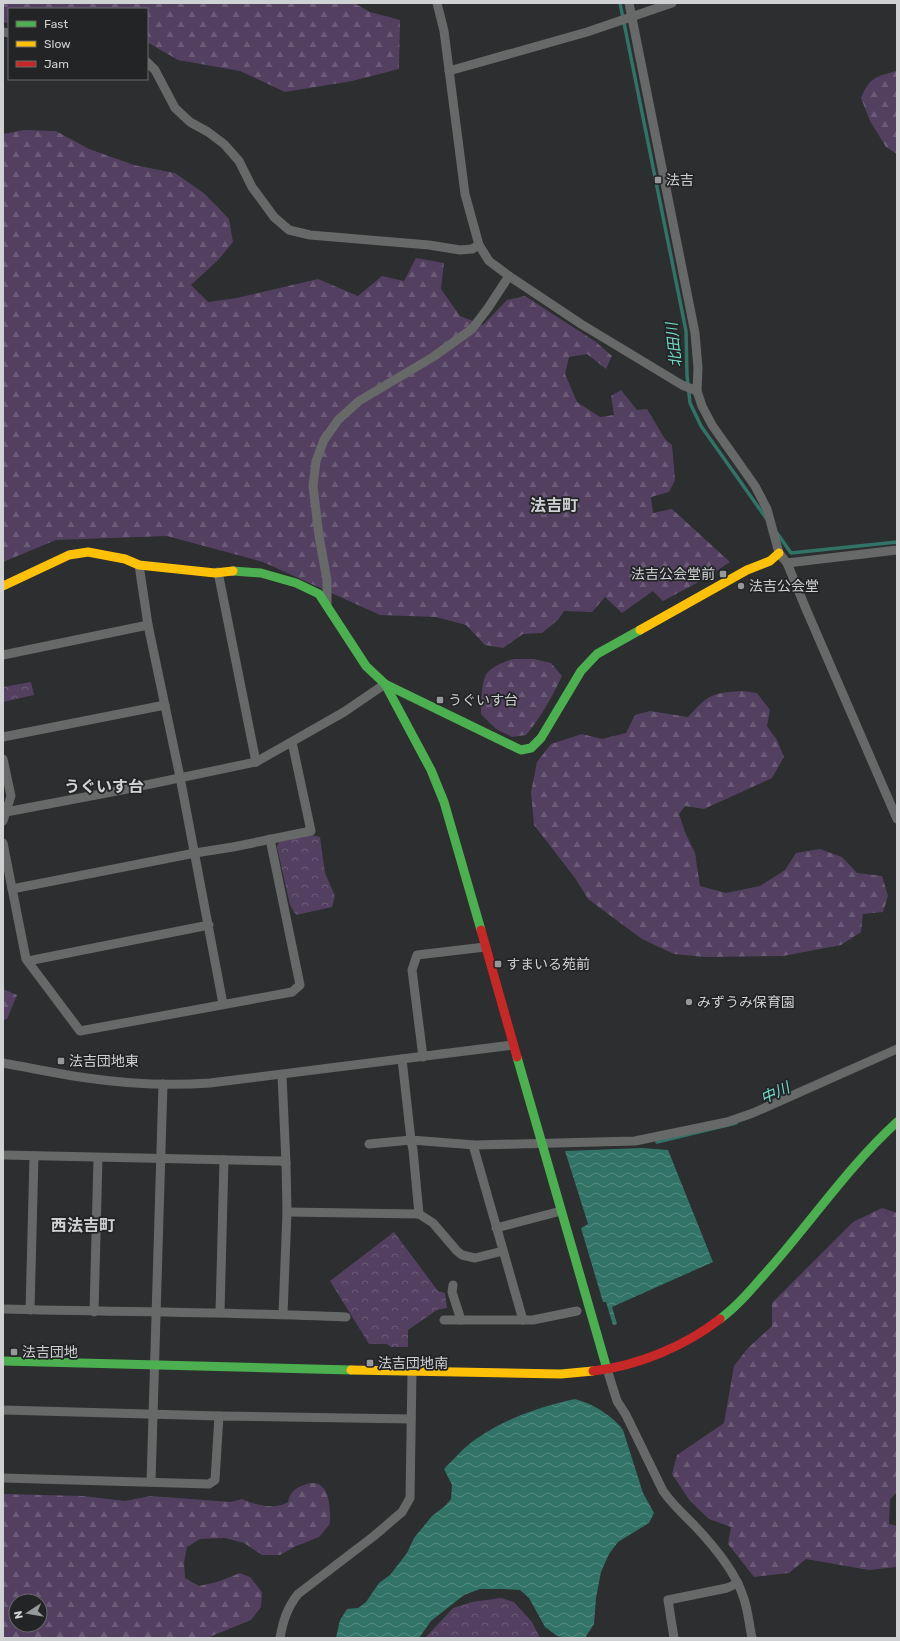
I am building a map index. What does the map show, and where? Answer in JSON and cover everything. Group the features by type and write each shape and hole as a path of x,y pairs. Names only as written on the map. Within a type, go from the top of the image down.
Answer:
{"street":[{"path":"437,3 444,31 465,194 479,245 489,262 581,324 682,386 697,391"},
{"path":"629,3 695,333 698,368 697,391 702,406 712,425 755,486 767,510 779,553 788,563 806,609 897,819"},
{"path":"449,71 587,32 672,3"},
{"path":"148,63 158,75 174,108 190,122 208,132 224,144 239,161 252,187 274,217 289,230 310,235 429,245 460,250 472,249 479,245"},
{"path":"327,605 327,580 318,528 313,486 316,461 324,440 338,420 359,401 433,357 472,328 488,308 509,276"},
{"path":"788,563 897,550"},
{"path":"3,586 69,555 88,552 125,559 139,565 218,572 239,571 261,573 290,581 319,594 366,666 385,684 521,750 531,748 541,738 581,671 597,654 747,570 770,561 779,553"},
{"path":"139,565 148,625 180,777 223,1004"},
{"path":"218,572 256,762"},
{"path":"3,655 148,625"},
{"path":"6,812 256,762 344,712 385,684"},
{"path":"385,684 432,770 444,802 541,1144 617,1401 626,1415 663,1491 670,1502 695,1526 711,1545 738,1583 744,1596 752,1638"},
{"path":"3,737 165,705"},
{"path":"12,889 311,831 292,742"},
{"path":"3,759 11,796 3,821"},
{"path":"3,843 26,959 80,1031 292,992 300,985 270,839"},
{"path":"28,961 209,925"},
{"path":"423,1057 412,970 417,955 485,947"},
{"path":"3,1063 87,1078 132,1083 210,1084 513,1045"},
{"path":"368,1144 411,1140 473,1144 635,1142 727,1122 777,1103 897,1049"},
{"path":"402,1059 419,1214"},
{"path":"282,1074 287,1212 283,1314"},
{"path":"151,1482 156,1366 156,1313 163,1084"},
{"path":"3,1361 412,1372 561,1374 607,1369 643,1359 670,1348 712,1325 734,1308 799,1235 876,1141 897,1122"},
{"path":"473,1144 523,1320"},
{"path":"3,1155 281,1161 286,1163"},
{"path":"30,1310 34,1156"},
{"path":"94,1312 98,1158"},
{"path":"220,1312 224,1160"},
{"path":"496,1228 561,1211"},
{"path":"287,1212 419,1214 433,1223 456,1251 462,1255 475,1258 503,1251"},
{"path":"452,1285 452,1292 461,1320"},
{"path":"3,1310 156,1313 220,1312 346,1317"},
{"path":"444,1320 533,1320 578,1311"},
{"path":"280,1638 284,1618 289,1606 298,1594 374,1536 402,1512 410,1498 412,1372"},
{"path":"3,1410 219,1416 411,1419"},
{"path":"3,1478 209,1484 215,1480 219,1416"},
{"path":"674,1638 668,1600 727,1588 738,1583"}],"green space":[{"path":"3,3 354,3 370,12 400,20 399,69 352,81 285,92 240,71 178,60 148,43 148,8 8,8 8,23 3,22"},
{"path":"897,71 897,154 886,147 870,121 861,98 867,86 874,79"},
{"path":"24,130 56,131 89,149 134,165 175,173 205,194 229,219 233,242 218,260 191,285 208,302 237,298 318,279 358,296 382,276 404,281 416,258 444,263 441,289 460,316 483,325 507,300 525,296 596,342 612,356 606,369 587,354 569,357 565,374 577,402 600,417 614,415 611,396 621,390 637,410 647,409 665,439 672,445 675,480 669,492 651,497 653,513 672,509 730,562 706,578 663,601 653,591 622,613 605,597 592,612 564,611 558,620 542,633 523,634 503,648 485,645 466,625 436,617 380,615 263,562 167,536 56,540 3,562 3,134"},
{"path":"513,659 534,659 551,663 562,676 546,707 526,735 512,737 496,729 481,714 481,698 484,680 488,672"},
{"path":"31,682 34,695 3,702 3,687"},
{"path":"742,691 757,693 770,710 767,726 777,740 784,757 772,778 704,809 685,806 679,814 685,832 695,853 700,886 726,893 760,886 785,870 796,853 820,849 842,857 857,873 882,876 888,896 883,912 863,914 861,932 841,945 783,956 705,957 674,954 642,939 588,899 575,878 534,825 531,792 537,762 551,744 582,734 602,739 626,733 635,715 650,711 688,717 711,696"},
{"path":"312,835 320,837 325,873 335,896 332,907 296,915 290,905 277,847 279,842"},
{"path":"3,989 17,995 7,1019 3,1020"},
{"path":"882,1208 897,1213 897,1491 890,1500 889,1524 897,1526 897,1567 869,1570 806,1559 789,1573 754,1577 728,1544 731,1527 709,1519 690,1501 672,1474 677,1455 724,1423 734,1366 748,1348 772,1326 772,1303 853,1222"},
{"path":"394,1232 438,1291 445,1293 447,1308 437,1310 408,1330 408,1347 391,1347 387,1344 369,1344 330,1281"},
{"path":"310,1483 316,1483 324,1488 326,1492 330,1509 330,1524 319,1537 294,1547 280,1555 262,1555 244,1543 225,1538 200,1539 187,1547 184,1562 185,1578 199,1586 217,1582 240,1573 250,1577 262,1592 261,1607 251,1620 207,1638 3,1638 3,1494 83,1496 125,1501 151,1496 231,1502 242,1499 259,1505 277,1506 288,1502 293,1491"},
{"path":"501,1598 514,1602 532,1622 540,1638 425,1638 453,1608 472,1602"}],"water":[{"path":"642,1148 668,1150 713,1262 612,1307 617,1324 613,1325 606,1302 603,1302 581,1228 588,1224 565,1151"},
{"path":"575,1399 602,1411 623,1430 643,1493 654,1513 649,1523 618,1542 609,1554 601,1572 596,1598 594,1624 585,1638 568,1638 557,1636 545,1627 529,1598 520,1590 480,1589 464,1595 431,1621 419,1638 336,1638 340,1620 347,1609 358,1608 366,1602 379,1583 390,1575 407,1553 414,1538 432,1516 445,1506 451,1499 452,1485 444,1469 459,1453 487,1432 511,1419 537,1409"}],"waterway":[{"name":"北田川","path":"620,3 686,331 687,375 690,403 701,426 766,518"},
{"name":"北田川","path":"777,533 791,553 897,542"},
{"name":"中川","path":"657,1142 736,1123"}],"traffic: fast":[{"path":"233,571 261,573 296,583 319,594 366,666 385,684 431,770 444,802 481,930"},
{"path":"385,684 521,750 531,748 541,738 581,671 597,654 640,630"},
{"path":"517,1057 607,1369"},
{"path":"720,1319 753,1287 787,1249 863,1156 897,1122"},
{"path":"3,1361 351,1370"}],"traffic: slow":[{"path":"3,586 69,555 88,552 125,559 139,565 215,573 233,571"},
{"path":"640,630 747,570 770,561 779,553"},
{"path":"351,1370 561,1374 593,1371"}],"traffic: jam":[{"path":"481,930 517,1057"},
{"path":"593,1371 627,1365 660,1353 692,1338 720,1319"}],"place":[{"name":"法吉","path":"658,180"},
{"name":"法吉公会堂前","path":"723,574"},
{"name":"法吉公会堂","path":"741,586"},
{"name":"うぐいす台","path":"440,700"},
{"name":"すまいる苑前","path":"498,964"},
{"name":"みずうみ保育園","path":"689,1002"},
{"name":"法吉団地東","path":"61,1061"},
{"name":"法吉団地","path":"14,1352"},
{"name":"法吉団地南","path":"370,1363"}],"district":[{"name":"法吉町","path":"554,505"},
{"name":"うぐいす台","path":"104,786"},
{"name":"西法吉町","path":"83,1225"}]}
